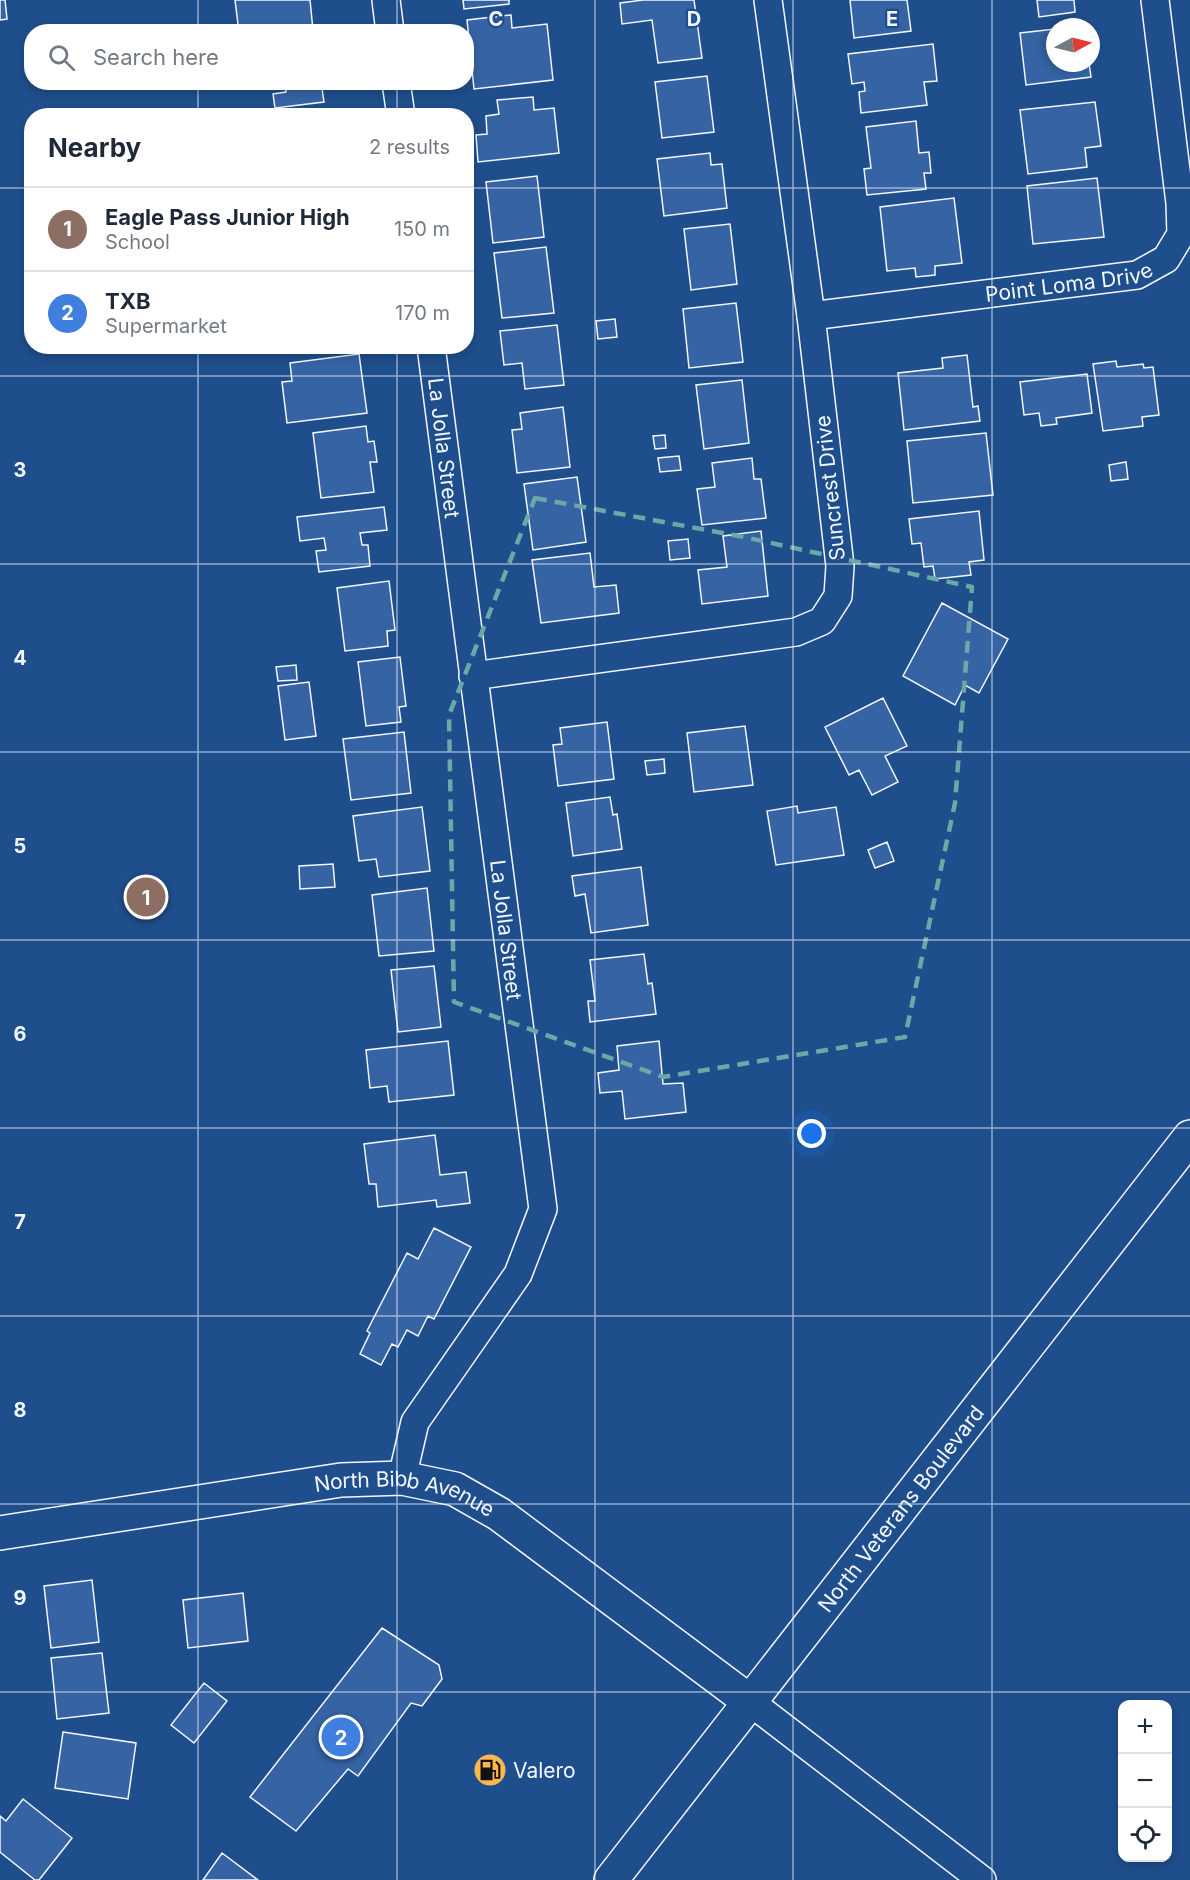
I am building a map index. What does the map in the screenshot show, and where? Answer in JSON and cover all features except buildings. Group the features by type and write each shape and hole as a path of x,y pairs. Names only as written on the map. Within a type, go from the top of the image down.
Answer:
{"main road":[{"name":"North Veterans Boulevard","path":"611,1880 1190,1137"},
{"name":"North Bibb Avenue","path":"0,1533 341,1479 402,1478 455,1489 499,1514 749,1701"}],"street":[{"path":"386,0 389,24"},
{"name":"Suncrest Drive","path":"473,676 796,632 822,621 838,596 840,566 811,316 768,0"},
{"name":"Point Loma Drive","path":"811,316 1137,275 1166,260 1181,234 1180,203 1155,0"},
{"path":"397,90 400,108"},
{"name":"La Jolla Street","path":"402,1478 415,1422 518,1274 543,1209 432,354"},
{"path":"749,1701 982,1880"}],"highlighted area":[{"path":"535,498 744,537 972,587 955,803 905,1037 663,1077 454,1002 449,715"}],"place":[{"name":"Eagle Pass Junior High","path":"146,897"},
{"name":"TXB","path":"341,1737"},
{"name":"Valero","path":"490,1770"}]}
